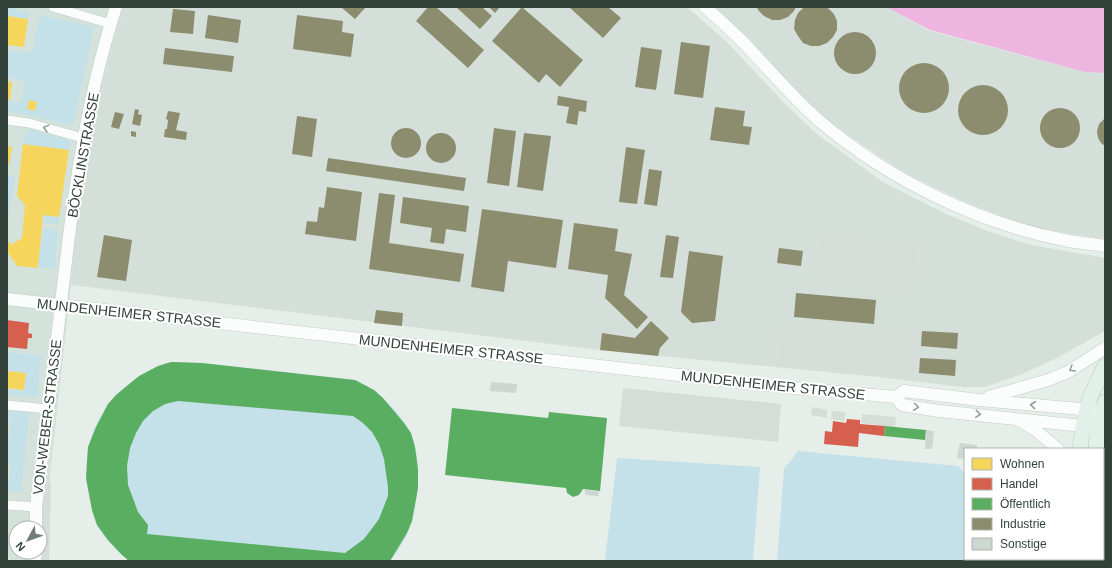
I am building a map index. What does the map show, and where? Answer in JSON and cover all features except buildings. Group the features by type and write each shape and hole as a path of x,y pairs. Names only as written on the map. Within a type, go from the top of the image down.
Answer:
{"main road":[{"path":"1080,448 1086,410 1090,397 1105,366"},
{"path":"1096,448 1102,428 1104,408"}],"street":[{"path":"53,7 110,24"},
{"name":"BÖCKLINSTRASSE","path":"60,305 83,138 110,24 116,7"},
{"path":"705,7 754,53 789,92 822,124 886,169 926,192 970,211 1018,228 1069,241 1105,246"},
{"path":"7,120 83,138"},
{"name":"MUNDENHEIMER STRASSE","path":"7,299 768,385 896,397 904,391 1086,410 1104,408"},
{"name":"VON-WEBER-STRASSE","path":"36,520 36,507 60,305"},
{"path":"979,400 1008,393 1068,372 1105,348"},
{"name":"MUNDENHEIMER STRASSE","path":"896,397 902,405 939,411 1102,428"},
{"path":"7,405 48,409"},
{"path":"1017,418 1034,428 1057,448"},
{"path":"7,505 36,507"}],"shaded area":[{"path":"7,7 123,7 80,171 71,285 46,520 8,520 8,560 44,561 7,561"},
{"path":"123,7 687,7 728,43 787,106 817,134 883,182 944,213 990,232 1032,245 1105,258 1105,331 1057,358 1020,375 984,387 962,387 878,377 600,350 71,285 80,171"},
{"path":"713,7 886,7 930,31 1085,72 1105,73 1105,239 1057,232 1026,225 965,202 907,174 830,122 798,92 750,40"},
{"path":"886,7 1105,7 1105,73 1085,72 930,30"},
{"path":"7,8 29,12 28,19 7,16"},
{"path":"40,15 94,27 73,125 7,111 7,100 21,103 26,81 7,77 7,50 32,53"},
{"path":"29,129 70,140 69,150 23,144"},
{"path":"7,175 15,177 8,219 7,219"},
{"path":"44,215 59,217 58,224 43,222"},
{"path":"43,229 58,231 54,269 38,267"},
{"path":"818,235 919,244 915,292 814,283"},
{"path":"780,322 917,335 913,377 777,364"},
{"path":"7,352 41,355 37,397 7,394 7,389 24,391 26,373 7,370"},
{"path":"171,362 202,363 355,380 371,389 387,402 407,426 411,434 418,465 416,501 411,526 403,542 390,561 129,561 120,553 103,535 94,518 86,473 88,451 94,431 103,412 116,396 131,382 150,370"},
{"path":"623,388 781,404 778,442 619,426"},
{"path":"812,407 827,410 827,418 811,415"},
{"path":"7,411 29,413 21,492 7,490 7,486 9,486 11,465 7,464 7,439 9,439 11,420 7,420"},
{"path":"832,411 846,412 844,421 831,419"},
{"path":"862,414 896,417 895,427 861,423"},
{"path":"798,451 958,466 964,473 965,561 777,561 784,469"},
{"path":"617,458 760,467 753,561 605,561"},
{"path":"44,480 51,482 49,561 41,561 48,560 48,520 43,520"}]}
